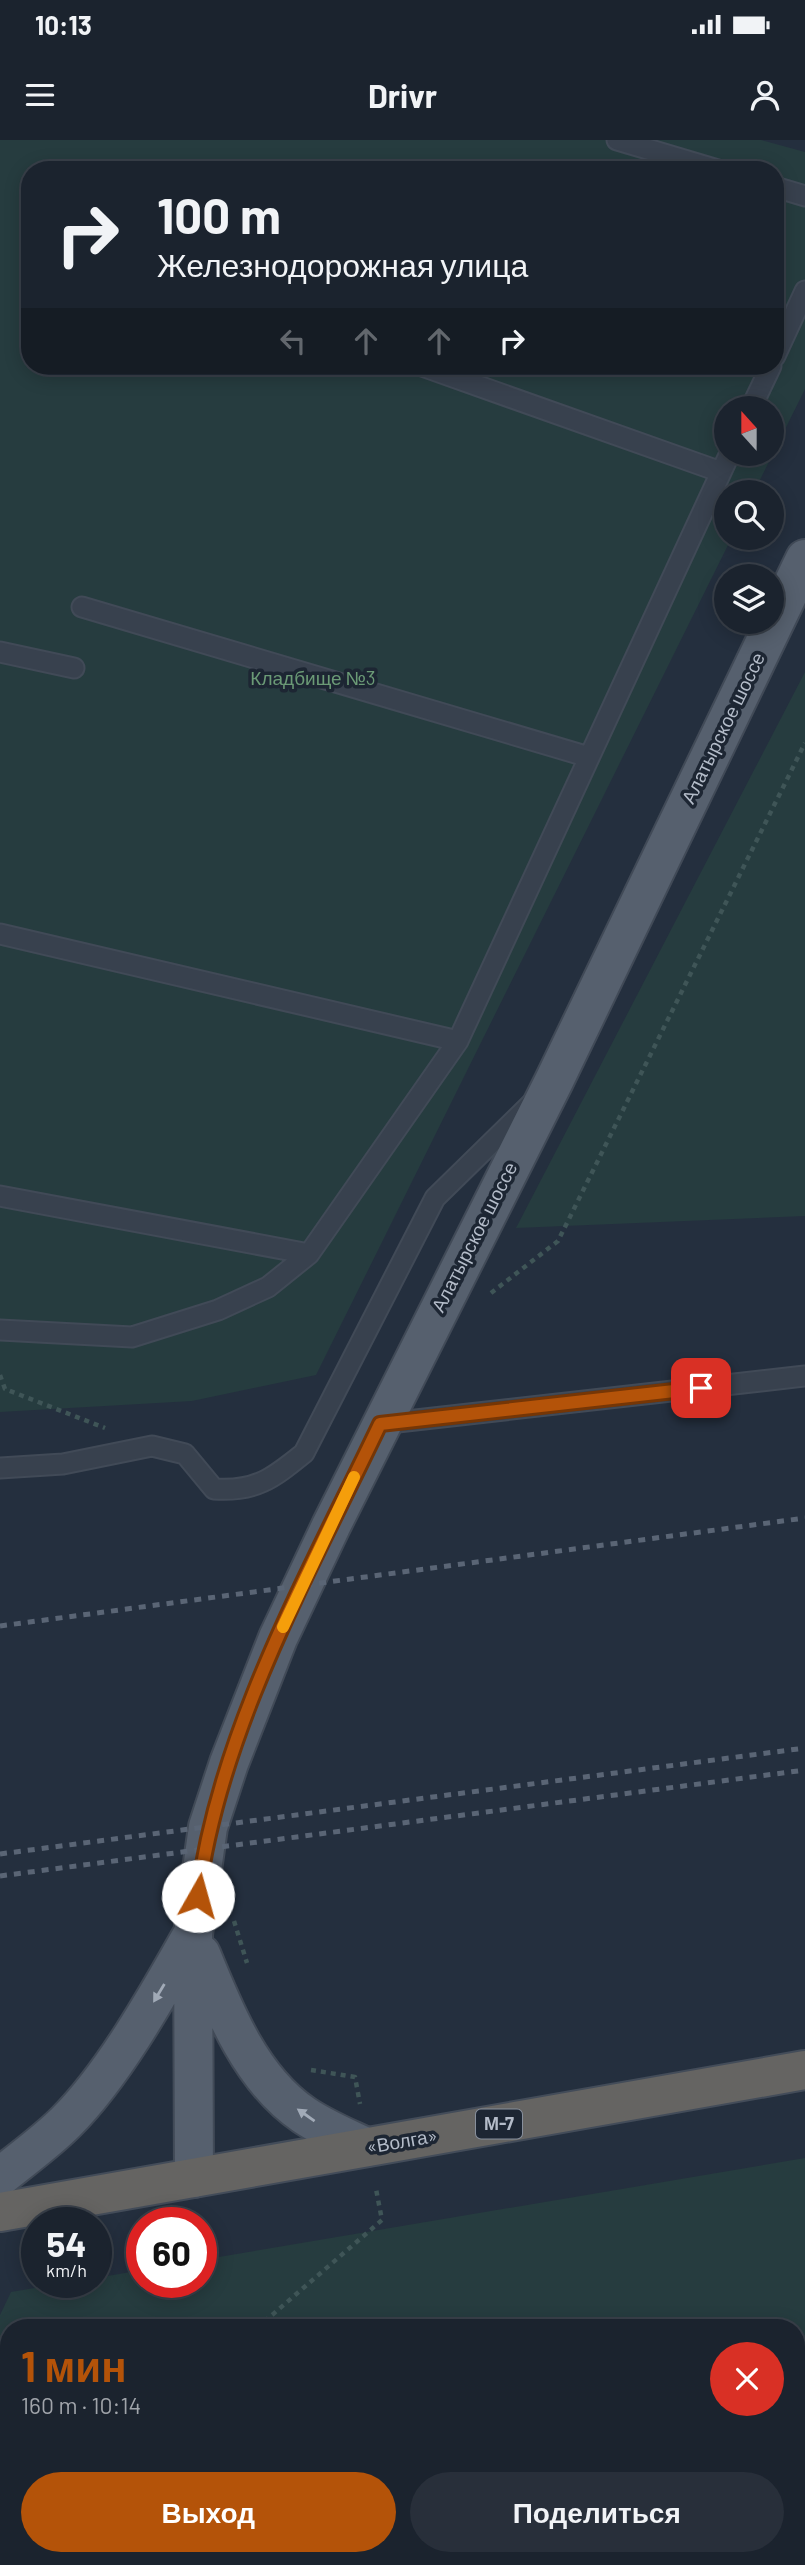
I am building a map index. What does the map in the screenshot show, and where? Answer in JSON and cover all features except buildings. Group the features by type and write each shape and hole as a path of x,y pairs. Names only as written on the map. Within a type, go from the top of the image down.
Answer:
{"highway":[{"name":"«Волга»","path":"0,2212 805,2070"}],"main road":[{"name":"Алатырское шоссе","path":"193,1934 208,1828 229,1763 278,1638 380,1424 554,1081 805,559"},
{"path":"193,1934 218,1997 242,2044 274,2089 302,2114 366,2147"},
{"path":"0,2177 67,2121 114,2061 157,1998 193,1934"},
{"path":"193,1934 194,2178"}],"lane":[{"path":"617,140 688,161"},
{"path":"784,190 805,196"},
{"path":"784,336 805,291"},
{"path":"447,375 721,472"},
{"path":"757,396 767,375"},
{"path":"0,1330 132,1337 218,1310 268,1287 309,1254 458,1041 724,466"},
{"path":"82,607 589,757"},
{"path":"0,652 74,668"},
{"path":"0,934 458,1041"},
{"path":"0,1468 63,1464 152,1446 185,1454 214,1489 240,1491 271,1479 304,1454 435,1198 554,1081"},
{"path":"0,1196 309,1254"},
{"path":"380,1424 805,1376"}],"path":[{"path":"0,1375 5,1388 152,1446"},
{"path":"267,2319 382,2220 376,2189"}],"green space":[{"name":"Кладбище №3","path":"0,140 761,140 805,152 805,389 784,431 784,396 714,396 714,466 767,466 760,480 714,480 714,550 726,550 719,564 714,564 714,573 316,1375 192,1401 0,1412"},
{"path":"805,672 805,1216 516,1228"},
{"path":"805,2158 805,2319 0,2319 11,2292 21,2290 21,2298 112,2298 112,2275 126,2273 126,2298 217,2298 217,2257"}],"railway":[{"path":"0,1626 805,1518"},
{"path":"0,1854 805,1748"},
{"path":"0,1876 805,1770"}],"slow traffic":[{"path":"283,1627 354,1477"}],"route":[{"path":"198,1896 208,1828 229,1763 278,1638 380,1424 701,1388"}]}
